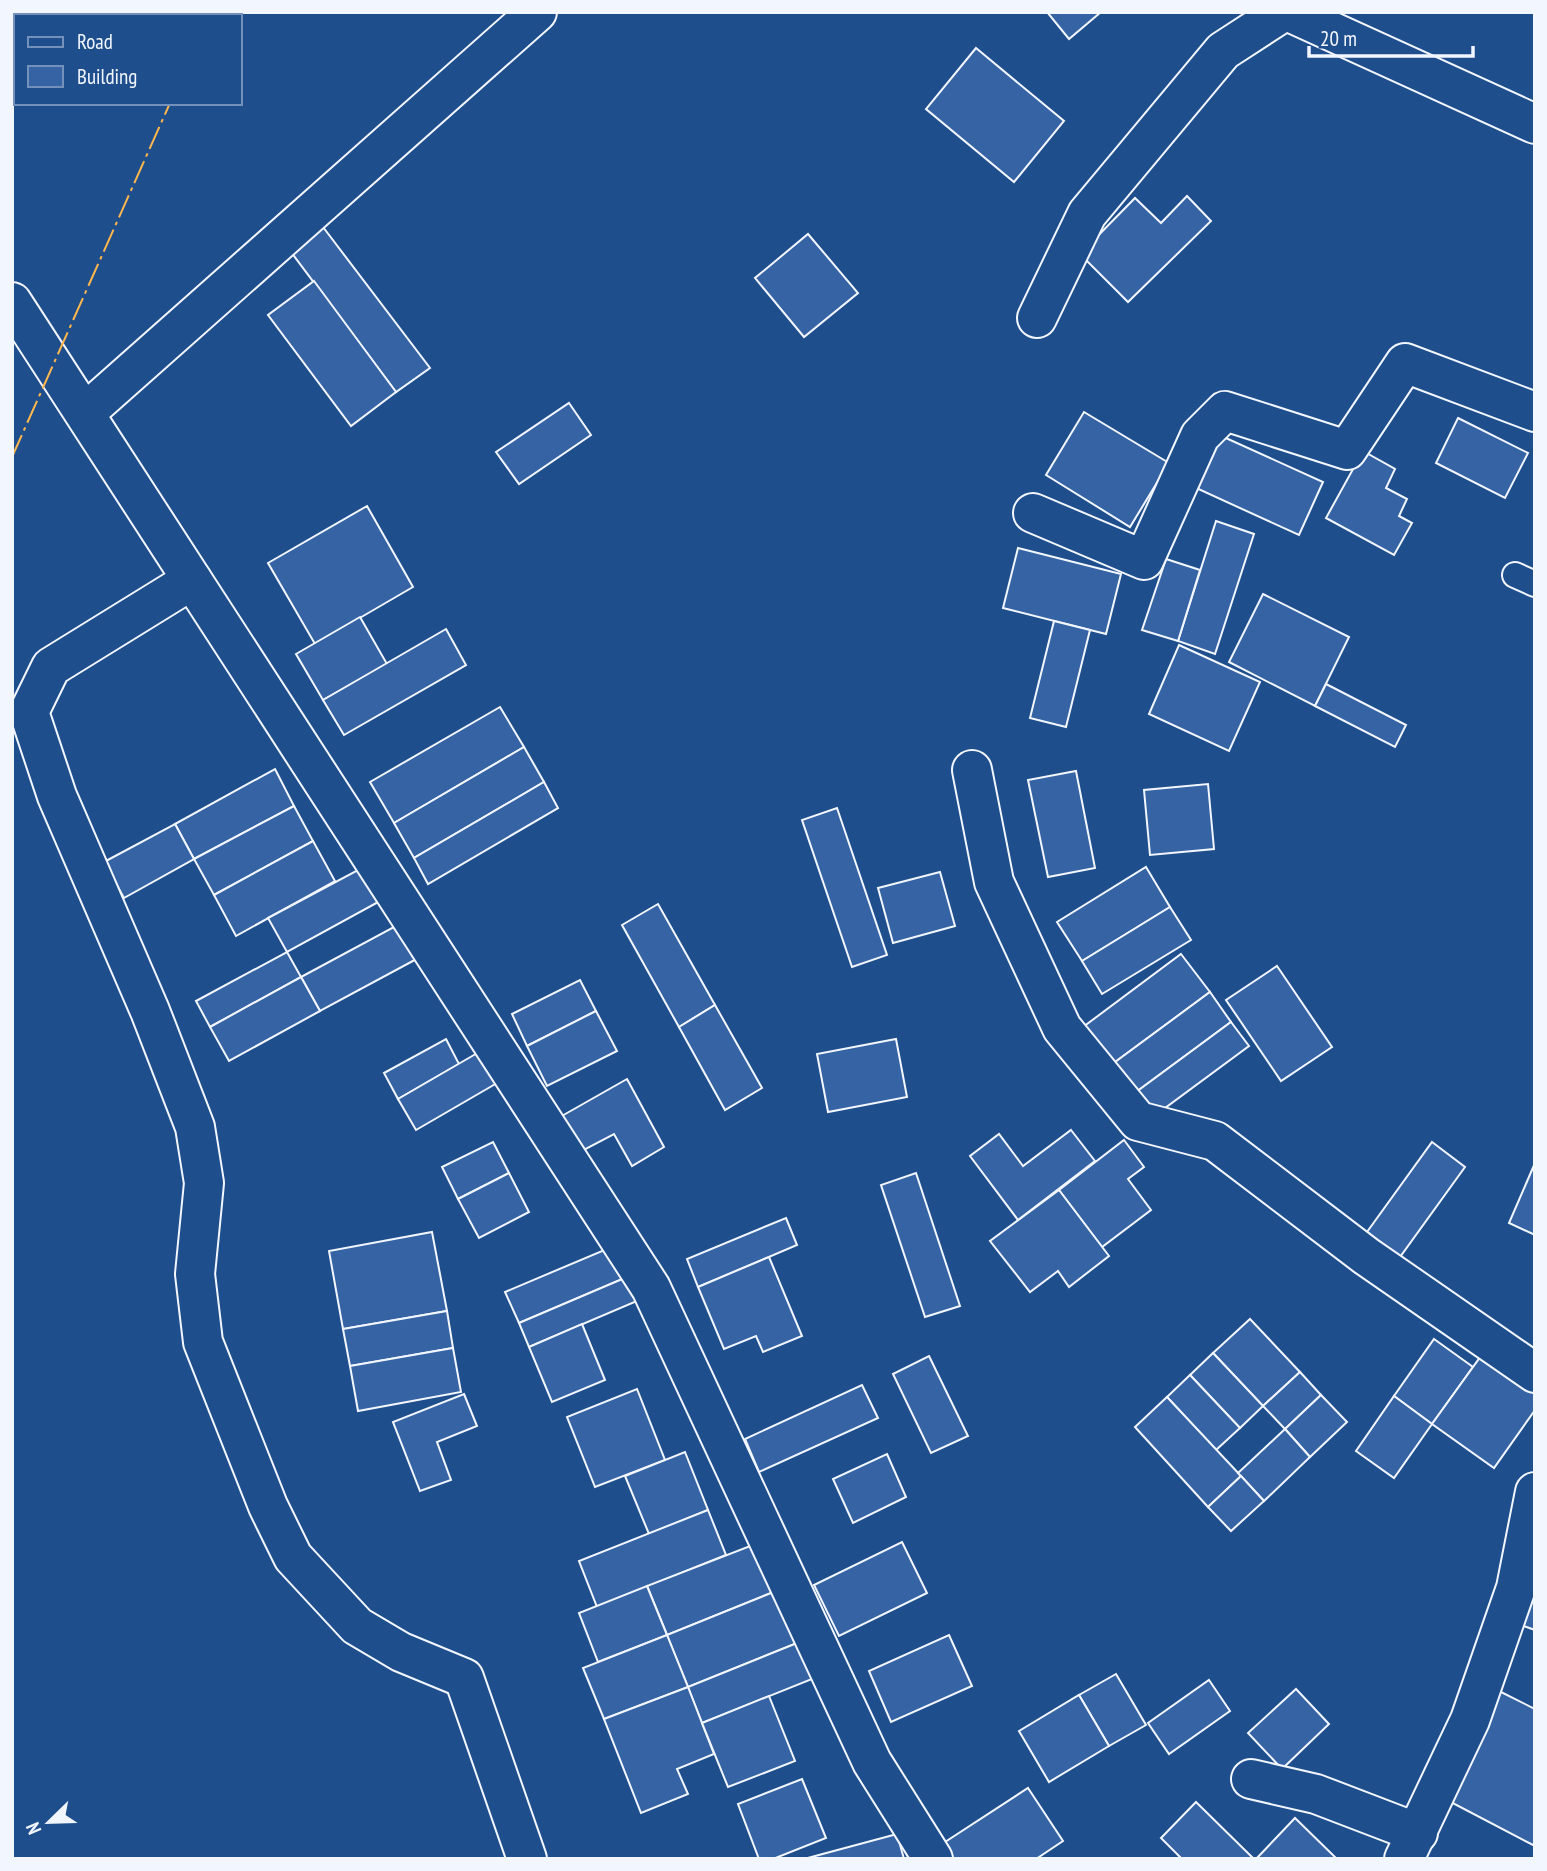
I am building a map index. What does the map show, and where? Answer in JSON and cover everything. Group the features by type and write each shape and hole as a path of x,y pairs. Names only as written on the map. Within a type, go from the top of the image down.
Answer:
{"street":[{"path":"85,413 537,12"},
{"path":"1037,318 1087,214 1223,51 1283,12"},
{"path":"1289,12 1535,124"},
{"path":"12,302 651,1288 872,1762 933,1859"},
{"path":"1033,513 1144,559 1200,436 1225,411 1347,450 1405,363 1535,412"},
{"path":"192,580 51,667 29,712 57,796 150,1011 195,1127 204,1183 195,1274 203,1342 268,1506 293,1557 357,1626 401,1652 464,1678 527,1859"},
{"path":"972,770 994,883 1062,1028 1138,1121 1215,1141 1366,1256 1535,1373"},
{"path":"1251,1779 1315,1794 1411,1846 1470,1720 1516,1588 1535,1492"}],"building":[{"path":"1047,12 1101,12 1069,39"},
{"path":"976,48 1064,121 1014,182 926,109"},
{"path":"1187,196 1211,221 1128,302 1080,254 1135,198 1161,223"},
{"path":"323,227 430,368 396,392 291,252"},
{"path":"808,234 858,293 804,337 755,278"},
{"path":"314,281 396,392 351,426 268,315"},
{"path":"569,403 591,435 519,484 496,452"},
{"path":"1084,412 1169,463 1130,527 1046,475"},
{"path":"1458,418 1528,453 1505,498 1436,463"},
{"path":"1217,434 1323,482 1299,535 1194,487"},
{"path":"1363,451 1395,469 1386,488 1407,499 1399,516 1412,523 1394,555 1326,518"},
{"path":"367,506 413,587 315,644 268,563"},
{"path":"1216,521 1254,534 1215,654 1178,641"},
{"path":"1018,548 1121,574 1106,634 1003,608"},
{"path":"1166,559 1200,570 1178,641 1142,630"},
{"path":"1263,594 1349,637 1315,706 1229,662"},
{"path":"360,617 387,664 323,700 296,654"},
{"path":"1054,621 1090,630 1066,727 1030,718"},
{"path":"446,629 466,665 344,735 323,700"},
{"path":"1179,645 1260,682 1229,751 1149,714"},
{"path":"1326,684 1406,725 1395,747 1315,706"},
{"path":"500,707 524,747 394,823 370,782"},
{"path":"524,747 544,782 414,858 394,823"},
{"path":"275,769 294,806 194,859 175,824"},
{"path":"1076,771 1095,868 1048,877 1028,780"},
{"path":"544,782 558,808 428,884 414,858"},
{"path":"1208,784 1214,849 1150,855 1144,790"},
{"path":"294,806 313,841 214,895 194,859"},
{"path":"837,808 887,955 852,967 802,820"},
{"path":"175,824 194,859 124,898 104,862"},
{"path":"313,841 335,881 236,936 214,895"},
{"path":"373,862 391,895 287,952 268,918"},
{"path":"1146,867 1170,907 1082,961 1057,922"},
{"path":"940,872 955,926 893,943 878,888"},
{"path":"658,904 715,1005 679,1027 622,925"},
{"path":"1170,907 1191,940 1102,994 1082,961"},
{"path":"405,921 424,955 320,1011 301,977"},
{"path":"287,952 301,977 210,1027 196,1001"},
{"path":"1181,954 1210,992 1107,1068 1079,1030"},
{"path":"1277,966 1332,1047 1281,1081 1226,1000"},
{"path":"301,977 320,1011 229,1061 210,1027"},
{"path":"580,980 596,1011 527,1046 512,1014"},
{"path":"1210,992 1231,1022 1128,1098 1107,1068"},
{"path":"715,1005 762,1088 725,1110 679,1027"},
{"path":"596,1011 617,1051 547,1086 527,1046"},
{"path":"1231,1022 1249,1046 1146,1122 1128,1098"},
{"path":"446,1039 459,1064 398,1099 384,1073"},
{"path":"896,1039 907,1097 828,1112 817,1054"},
{"path":"486,1048 504,1079 416,1130 398,1099"},
{"path":"627,1079 664,1147 632,1166 614,1134 580,1152 560,1117"},
{"path":"1071,1130 1095,1161 1018,1220 970,1156 999,1134 1023,1166"},
{"path":"1124,1140 1144,1167 1128,1179 1151,1210 1102,1247 1059,1190"},
{"path":"493,1142 509,1173 458,1199 442,1167"},
{"path":"1432,1142 1465,1167 1400,1257 1367,1232"},
{"path":"1535,1163 1535,1235 1509,1223"},
{"path":"509,1173 529,1212 479,1238 458,1199"},
{"path":"916,1173 960,1306 925,1317 881,1185"},
{"path":"1059,1190 1109,1256 1069,1287 1058,1271 1030,1292 990,1241"},
{"path":"786,1218 797,1245 698,1287 687,1259"},
{"path":"432,1232 447,1311 343,1329 329,1251"},
{"path":"621,1243 634,1274 519,1323 505,1292"},
{"path":"769,1257 802,1336 763,1352 756,1336 724,1349 698,1287"},
{"path":"634,1274 644,1298 529,1347 519,1323"},
{"path":"447,1311 453,1348 350,1366 343,1329"},
{"path":"1250,1319 1300,1372 1263,1406 1213,1353"},
{"path":"582,1324 605,1380 552,1402 529,1347"},
{"path":"1434,1339 1473,1367 1432,1424 1394,1396"},
{"path":"453,1348 461,1392 358,1411 350,1366"},
{"path":"1213,1353 1263,1406 1240,1428 1190,1375"},
{"path":"929,1356 968,1436 931,1453 893,1374"},
{"path":"1481,1356 1535,1394 1535,1410 1494,1468 1432,1424"},
{"path":"1300,1372 1321,1395 1285,1429 1263,1406"},
{"path":"1190,1375 1240,1428 1216,1450 1167,1397"},
{"path":"862,1385 878,1418 759,1472 745,1439"},
{"path":"637,1389 665,1460 595,1487 567,1417"},
{"path":"464,1394 477,1426 437,1442 451,1480 420,1491 393,1422"},
{"path":"1321,1395 1347,1422 1310,1457 1285,1429"},
{"path":"1394,1396 1432,1424 1394,1478 1356,1451"},
{"path":"1167,1397 1241,1476 1208,1507 1135,1427"},
{"path":"1285,1429 1310,1457 1264,1501 1238,1473"},
{"path":"685,1452 708,1510 649,1534 625,1476"},
{"path":"887,1454 906,1497 853,1523 833,1479"},
{"path":"1241,1476 1264,1501 1231,1531 1208,1507"},
{"path":"708,1510 726,1555 597,1607 579,1561"},
{"path":"763,1541 781,1589 667,1635 647,1586"},
{"path":"902,1542 927,1593 839,1636 814,1585"},
{"path":"1535,1575 1535,1630 1518,1624"},
{"path":"647,1586 667,1635 598,1662 579,1613"},
{"path":"781,1589 802,1641 688,1687 667,1635"},
{"path":"667,1635 688,1687 604,1719 583,1668"},
{"path":"949,1635 972,1686 891,1722 869,1671"},
{"path":"802,1641 817,1677 702,1723 688,1687"},
{"path":"1116,1674 1146,1725 1109,1746 1079,1695"},
{"path":"1209,1680 1230,1711 1169,1754 1148,1723"},
{"path":"688,1687 714,1754 677,1769 688,1794 641,1813 604,1719"},
{"path":"1296,1689 1329,1724 1282,1769 1248,1733"},
{"path":"1499,1691 1535,1709 1535,1846 1445,1799"},
{"path":"1079,1695 1109,1746 1049,1782 1019,1731"},
{"path":"769,1696 795,1761 728,1787 702,1723"},
{"path":"802,1779 826,1838 773,1859 759,1859 738,1804"},
{"path":"1028,1788 1063,1841 1036,1859 952,1859 942,1844"},
{"path":"1196,1802 1254,1859 1182,1859 1161,1838"},
{"path":"1295,1818 1337,1859 1256,1859"},
{"path":"897,1834 904,1859 804,1859"}],"power":[{"path":"12,457 169,105"}]}
